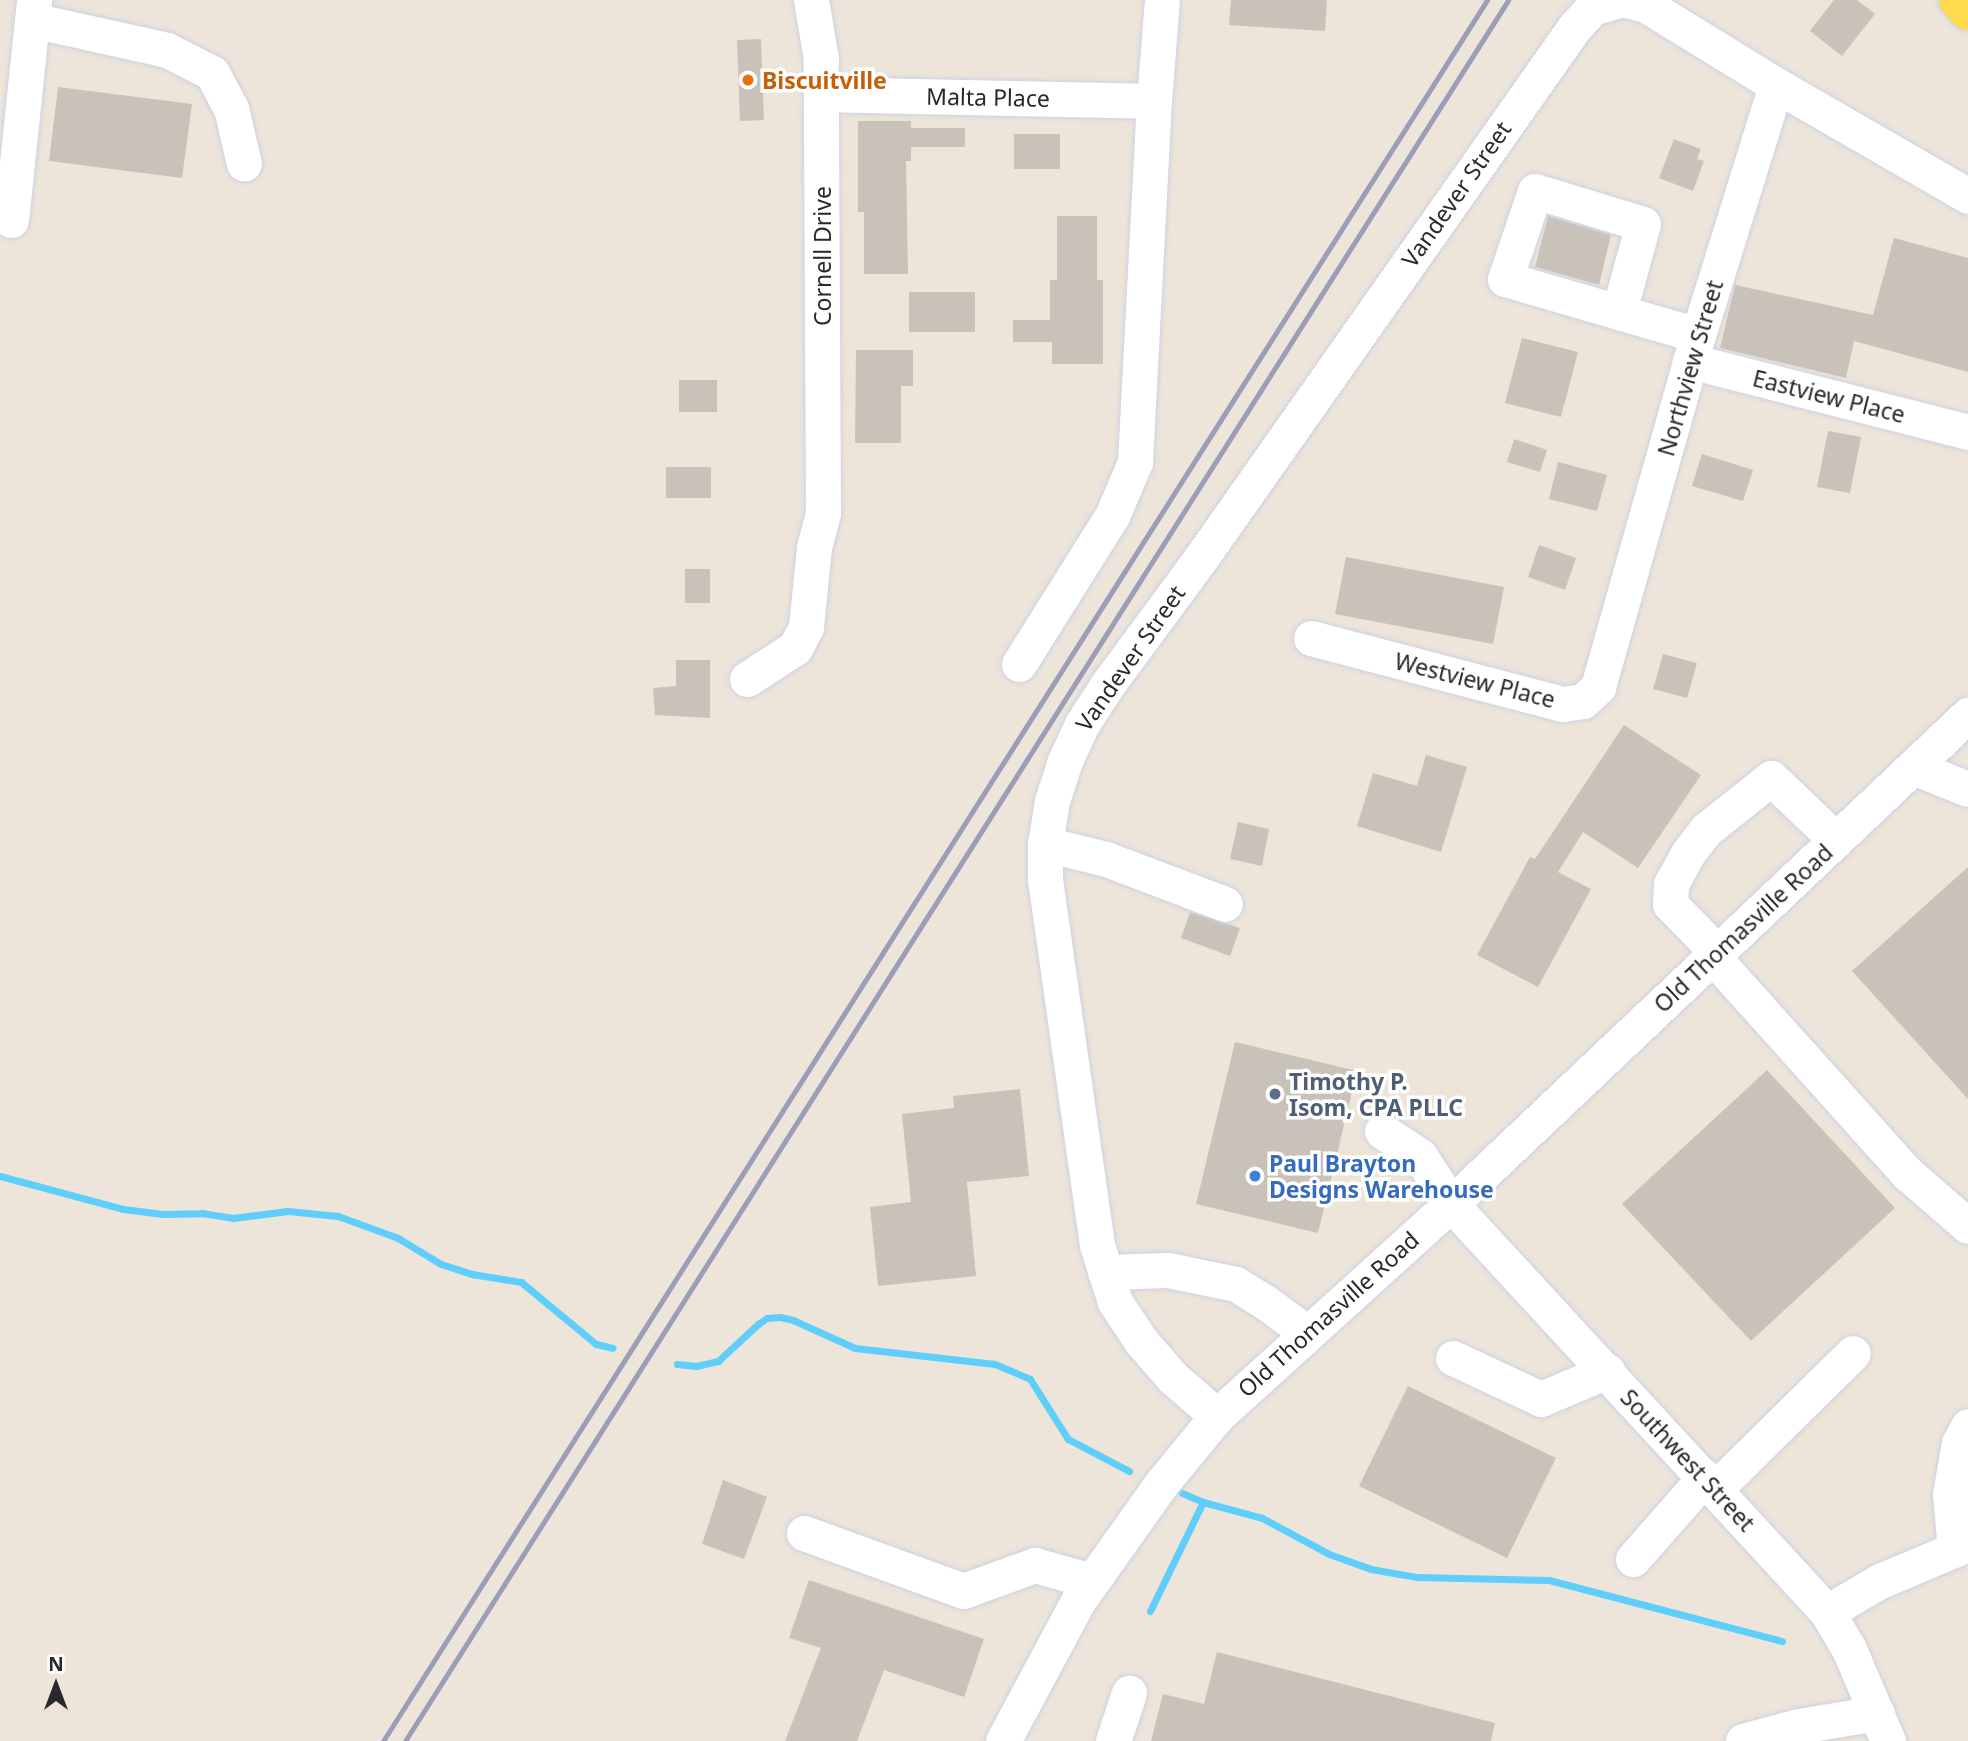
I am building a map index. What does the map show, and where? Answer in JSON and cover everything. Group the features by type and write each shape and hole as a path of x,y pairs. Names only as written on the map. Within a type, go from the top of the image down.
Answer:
{"main road":[{"path":"1958,0 1968,11"}],"street":[{"name":"Cornell Drive","path":"747,679 795,648 806,627 814,547 823,513 822,94 821,59 811,0"},
{"path":"1019,664 1112,516 1135,462 1162,0"},
{"name":"Vandever Street","path":"1217,1416 1173,1378 1141,1341 1115,1301 1097,1245 1049,918 1045,844 1052,800 1064,762 1082,724 1108,684 1201,558 1574,29 1592,8 1620,0"},
{"path":"1627,0 1646,5 1776,85 1968,196"},
{"path":"11,220 33,10 167,50 212,73 231,108 244,164"},
{"name":"Northview Street","path":"1609,652 1694,348 1776,85"},
{"name":"Malta Place","path":"822,94 1154,101"},
{"name":"Eastview Place","path":"1619,311 1694,348 1968,432"},
{"name":"Westview Place","path":"1311,638 1562,704 1583,701 1598,687 1609,652"},
{"name":"Old Thomasville Road","path":"1003,1741 1038,1672 1091,1581 1162,1483 1217,1416 1306,1332 1451,1203 1968,715"},
{"path":"1913,767 1968,789"},
{"path":"1836,840 1772,778 1707,829 1688,853 1671,884 1670,904 1908,1174 1968,1226"},
{"path":"1045,844 1106,859 1226,904"},
{"name":"Southwest Street","path":"1382,1131 1420,1156 1451,1203 1827,1612 1849,1648 1882,1727"},
{"path":"1105,1272 1168,1269 1236,1284 1265,1301 1306,1332"},
{"path":"1633,1559 1710,1482 1853,1353"},
{"path":"1453,1358 1541,1399 1607,1371"},
{"path":"1827,1612 1880,1581 1962,1547 1950,1494 1959,1443 1968,1426"},
{"path":"804,1533 963,1591 1035,1565 1091,1581"},
{"path":"1112,1741 1129,1693"},
{"path":"1743,1741 1799,1726 1882,1727"}],"building":[{"path":"1231,0 1327,0 1325,31 1229,25"},
{"path":"1834,0 1857,0 1875,14 1842,56 1810,31"},
{"path":"761,39 764,120 740,121 737,40"},
{"path":"58,87 192,104 182,178 49,161"},
{"path":"858,121 911,121 911,128 965,128 965,147 911,147 911,161 906,161 908,274 864,274 864,212 858,212"},
{"path":"1014,134 1060,134 1060,169 1014,169"},
{"path":"1674,139 1701,149 1697,159 1704,161 1693,191 1659,178"},
{"path":"1057,216 1097,216 1097,280 1103,280 1103,364 1052,364 1052,342 1013,342 1013,320 1050,320 1050,280 1057,280"},
{"path":"1548,216 1611,235 1599,285 1535,267"},
{"path":"1894,238 1968,258 1968,372 1854,341 1846,378 1720,348 1735,285 1873,315"},
{"path":"909,292 975,292 975,332 909,332"},
{"path":"1522,338 1578,352 1561,417 1505,403"},
{"path":"856,350 913,350 913,386 901,386 901,443 855,443"},
{"path":"679,380 717,380 717,412 679,412"},
{"path":"1828,431 1861,437 1850,493 1817,487"},
{"path":"1514,439 1547,450 1540,472 1507,462"},
{"path":"1702,454 1753,470 1743,501 1692,486"},
{"path":"1558,462 1607,475 1597,511 1549,499"},
{"path":"666,467 711,467 711,498 666,498"},
{"path":"1539,545 1576,558 1565,590 1528,577"},
{"path":"1346,557 1504,587 1493,644 1335,614"},
{"path":"685,569 710,569 710,603 685,603"},
{"path":"1663,654 1697,663 1687,698 1653,689"},
{"path":"676,660 710,660 710,718 655,715 653,688 676,686"},
{"path":"1624,725 1701,775 1638,868 1583,832 1558,872 1591,889 1538,987 1477,955 1530,857 1535,859"},
{"path":"1426,755 1467,767 1441,852 1357,826 1373,773 1417,786"},
{"path":"1238,822 1269,829 1262,866 1230,859"},
{"path":"1968,867 1968,1099 1852,971"},
{"path":"1190,912 1240,928 1230,956 1181,938"},
{"path":"1235,1042 1357,1071 1318,1233 1196,1204"},
{"path":"1767,1070 1895,1208 1751,1341 1622,1204"},
{"path":"1020,1089 1029,1176 967,1182 976,1276 878,1286 870,1207 911,1202 902,1114 954,1108 953,1096"},
{"path":"1408,1386 1556,1458 1507,1558 1359,1486"},
{"path":"723,1480 767,1497 744,1559 702,1544"},
{"path":"809,1580 984,1639 964,1697 884,1670 857,1741 785,1741 821,1648 789,1638"},
{"path":"1217,1652 1495,1723 1491,1741 1151,1741 1163,1694 1204,1704"}],"waterway":[{"path":"0,1176 123,1209 163,1214 202,1213 233,1218 288,1211 338,1216 398,1238 441,1264 472,1274 521,1282 596,1344 613,1348"},
{"path":"677,1364 696,1366 718,1361 758,1324 767,1318 780,1317 793,1320 855,1348 995,1364 1030,1379 1068,1439 1129,1471"},
{"path":"1182,1493 1203,1502 1262,1518 1329,1554 1371,1569 1417,1577 1549,1580 1782,1641"},
{"path":"1150,1611 1203,1502"}],"railway":[{"path":"383,1741 1487,0"},
{"path":"405,1741 1508,0"}],"place":[{"name":"Biscuitville","path":"748,80"},
{"name":"Timothy P. Isom, CPA PLLC","path":"1275,1094"},
{"name":"Paul Brayton Designs Warehouse","path":"1255,1176"}]}
